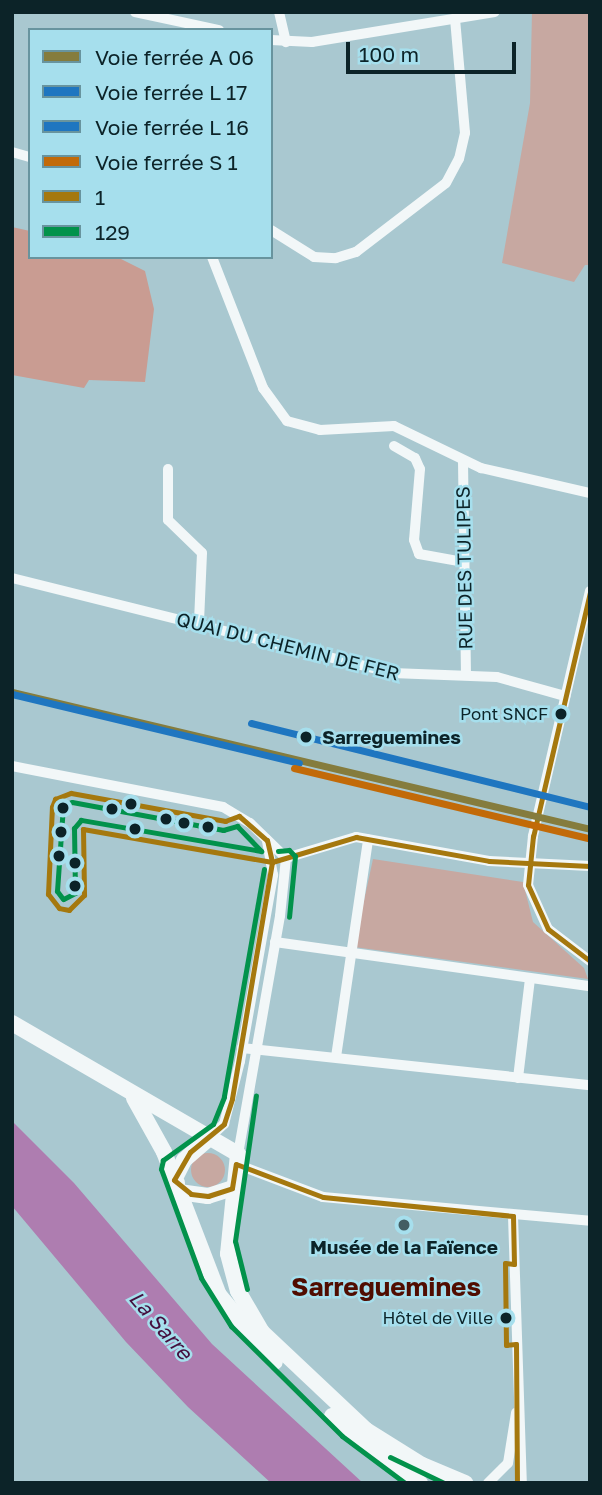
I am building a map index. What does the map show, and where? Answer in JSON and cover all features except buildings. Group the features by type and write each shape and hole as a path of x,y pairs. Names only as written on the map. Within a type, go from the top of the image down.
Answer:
{"main road":[{"path":"12,1023 132,1096 209,1138 237,1159 226,1241 229,1265 238,1291 262,1332 366,1430 422,1465 465,1483"},
{"path":"132,1096 179,1179 209,1274 238,1321 348,1430 420,1483"},
{"path":"179,1179 209,1138"},
{"path":"179,1179 208,1196 232,1188"}],"street":[{"path":"135,12 210,28"},
{"path":"279,12 286,42"},
{"path":"273,40 286,42 495,12"},
{"path":"273,231 314,257 336,258 356,252 446,183 459,159 465,133 455,19"},
{"path":"213,259 272,406 297,427 394,426 463,461 590,493"},
{"path":"394,446 415,458 420,469 414,540 419,554 464,562"},
{"name":"RUE DES TULIPES","path":"463,461 466,675"},
{"path":"168,469 168,520 202,552 199,622"},
{"name":"QUAI DU CHEMIN DE FER","path":"12,578 199,622 392,673 497,677 565,696"},
{"path":"590,591 528,870 530,897 541,918 569,949 590,961"},
{"path":"12,766 220,807 250,823 286,858"},
{"path":"286,858 343,839 368,839 489,861 590,866"},
{"path":"336,1057 368,839"},
{"path":"209,1138 224,1125 242,1048 273,875 267,840"},
{"path":"286,858 275,942 237,1159 323,1197 590,1221"},
{"path":"258,954 275,942 590,986"},
{"path":"518,1079 530,979"},
{"path":"242,1048 590,1085"},
{"path":"513,1216 519,1483"},
{"path":"488,1483 508,1463 518,1406"},
{"path":"514,1420 519,1483"}],"shaded area":[{"path":"532,12 590,12 590,265 585,265 574,282 502,263 530,103"},
{"path":"12,227 28,231 28,259 121,259 145,271 154,309 145,382 89,380 84,388 12,375"},
{"path":"373,859 523,882 533,922 584,968 588,979 354,947"},
{"path":"208,1153 220,1158 225,1170 220,1182 208,1187 196,1182 191,1170 196,1158"}],"water":[{"name":"La Sarre","path":"12,1121 74,1183 212,1344 363,1483 271,1483 188,1407 126,1342 12,1206"}],"transit line":[{"name":"1","path":"590,592 533,836 528,885 548,929 590,961"},
{"path":"12,692 590,829"},
{"path":"12,694 299,763"},
{"path":"251,723 590,807"},
{"path":"294,768 588,838"},
{"name":"1","path":"71,793 225,821 239,816 267,840 272,862 83,829 84,895 69,910 59,908 48,894 52,807 55,799 71,793"},
{"name":"129","path":"72,802 223,830 237,826 261,851 81,820 74,828 75,893 63,899 57,891 63,805 72,802"},
{"name":"1","path":"272,862 356,837 489,861 590,866"},
{"name":"129","path":"278,851 289,850 295,856 289,917"},
{"name":"1","path":"272,862 232,1099 224,1124 190,1152 174,1180 191,1194 208,1196 232,1188 236,1164 323,1197 513,1216 514,1264 505,1263 506,1345 516,1344 517,1483"},
{"name":"129","path":"264,869 224,1097 213,1124 163,1160 161,1169 201,1278 231,1326 342,1436 405,1483"},
{"name":"129","path":"247,1289 235,1241 256,1096"},
{"name":"129","path":"390,1457 444,1483"}],"place":[{"name":"Pont SNCF","path":"561,714"},
{"name":"Sarreguemines","path":"306,737"},
{"name":"Musée de la Faïence","path":"404,1225"},
{"name":"Hôtel de Ville","path":"506,1318"}],"district":[{"name":"Sarreguemines","path":"386,1287"}]}
